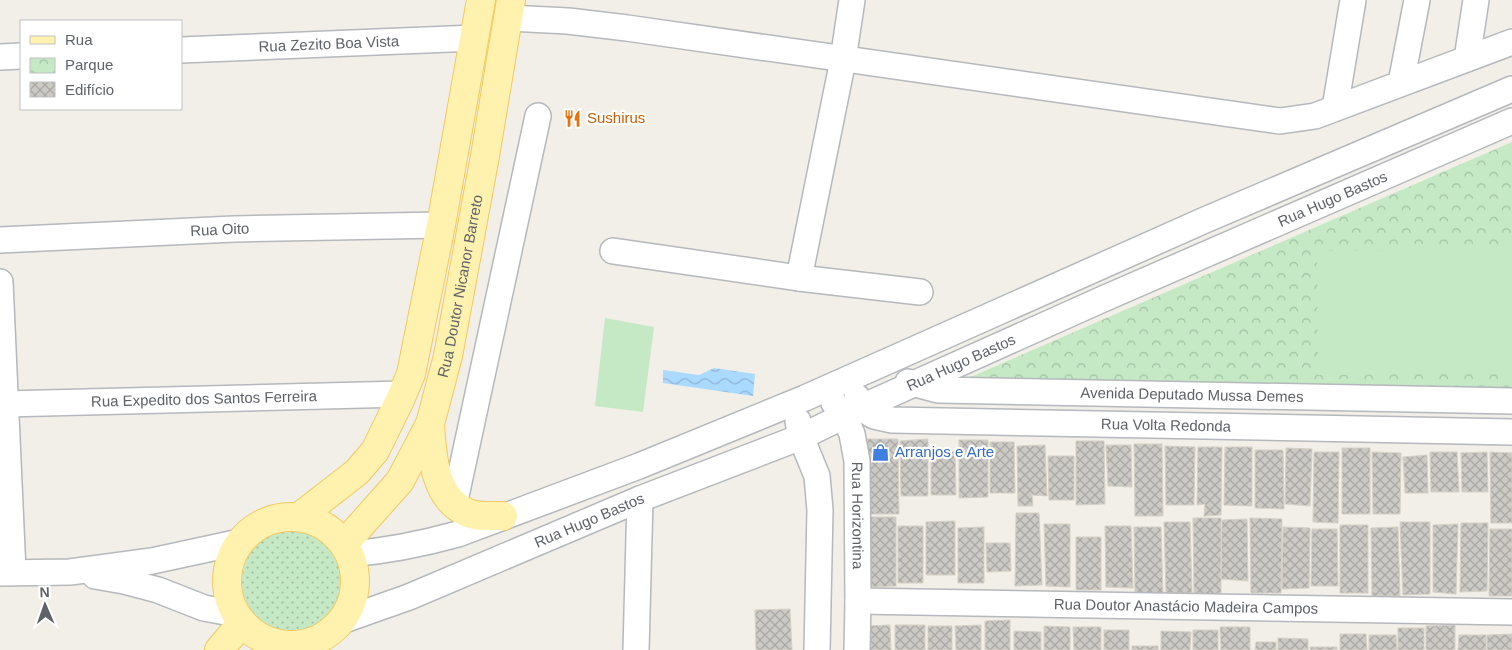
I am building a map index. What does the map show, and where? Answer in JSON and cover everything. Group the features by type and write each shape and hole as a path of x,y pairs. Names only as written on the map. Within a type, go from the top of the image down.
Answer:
{"main road":[{"name":"Rua Doutor Nicanor Barreto","path":"299,517 356,472 375,451 411,374 441,225 481,0"},
{"name":"Rua Doutor Nicanor Barreto","path":"347,549 400,481 430,424 448,356 510,9"},
{"path":"430,424 432,456 438,480 454,506 470,514 503,516"},
{"path":"299,517 320,524 337,536 347,549 355,571 355,589 350,606 341,621 328,634 311,642 271,646 239,619 229,597 227,577 231,558 240,542 257,527 278,519 299,517"},
{"path":"219,650 239,619"}],"street":[{"path":"799,278 843,60 852,0"},
{"path":"1335,108 1353,0"},
{"path":"1402,83 1417,0"},
{"path":"1467,59 1476,0"},
{"path":"510,9 568,21 1280,121 1315,116 1512,42"},
{"name":"Rua Zezito Boa Vista","path":"182,50 475,38"},
{"path":"0,57 20,56"},
{"path":"347,549 380,551 458,534 640,466 868,371 1205,220 1512,89"},
{"path":"454,506 538,116"},
{"name":"Rua Hugo Bastos","path":"341,621 409,597 640,499 801,437 913,384 1103,299 1512,121"},
{"name":"Rua Oito","path":"0,240 234,229 441,225"},
{"path":"613,251 799,278 920,292"},
{"path":"0,282 5,404 6,572 70,572 152,561 240,542"},
{"path":"852,412 855,389 868,371"},
{"name":"Avenida Deputado Mussa Demes","path":"868,371 938,390 1512,401"},
{"name":"Rua Expedito dos Santos Ferreira","path":"5,404 403,394"},
{"path":"812,395 800,408 798,422 801,437 817,476 820,510 817,650"},
{"name":"Rua Horizontina","path":"812,395 830,398 852,412 852,434 857,461 857,650"},
{"name":"Rua Volta Redonda","path":"852,412 892,420 1512,432"},
{"path":"636,650 640,499"},
{"path":"70,572 124,581 158,590 239,619"},
{"name":"Rua Doutor Anastácio Madeira Campos","path":"858,601 1512,612"}],"green space":[{"path":"1512,142 1512,393 959,382"},
{"path":"1512,249 1512,373 1318,375 1317,251"},
{"path":"605,318 654,327 643,412 595,406"},
{"path":"292,531 302,532 320,539 334,553 341,571 341,591 334,609 320,623 302,630 292,631 282,630 264,623 250,609 243,591 242,581 243,571 250,553 264,539 282,532"}],"water":[{"path":"714,368 755,374 753,396 663,383 663,370 699,375"}],"building":[{"path":"867,439 898,439 899,514 868,514"},
{"path":"928,439 928,496 901,496 900,441"},
{"path":"959,440 988,440 988,497 959,498"},
{"path":"1076,441 1104,441 1105,504 1076,505"},
{"path":"990,442 1014,442 1015,493 990,493"},
{"path":"1134,444 1162,444 1163,516 1135,516"},
{"path":"1045,445 1047,496 1032,495 1033,506 1018,506 1017,446"},
{"path":"1106,445 1131,445 1132,487 1108,486"},
{"path":"1165,446 1195,447 1194,505 1166,505"},
{"path":"1198,447 1222,447 1221,515 1204,516 1205,504 1197,505"},
{"path":"1225,447 1252,447 1252,506 1224,505"},
{"path":"1286,448 1312,449 1310,506 1285,504"},
{"path":"1342,448 1370,448 1370,514 1342,514"},
{"path":"1255,450 1283,450 1284,509 1255,508"},
{"path":"931,451 955,451 956,495 931,495"},
{"path":"1314,452 1339,452 1338,523 1313,522"},
{"path":"1372,452 1401,453 1400,514 1373,514"},
{"path":"1430,452 1457,452 1459,492 1431,492"},
{"path":"1487,452 1488,492 1462,492 1461,453"},
{"path":"1490,452 1512,453 1512,523 1491,523"},
{"path":"1427,455 1428,493 1405,493 1403,457"},
{"path":"1048,456 1074,456 1074,500 1049,500"},
{"path":"1016,513 1039,513 1042,585 1015,586"},
{"path":"864,517 896,517 896,586 866,587"},
{"path":"1193,518 1221,518 1221,594 1194,593"},
{"path":"1250,518 1282,519 1281,593 1251,593"},
{"path":"1247,519 1248,581 1221,579 1222,520"},
{"path":"955,521 955,575 926,575 926,522"},
{"path":"1164,522 1190,522 1192,593 1166,593"},
{"path":"1400,522 1430,522 1430,594 1403,595"},
{"path":"1461,523 1488,523 1487,591 1460,592"},
{"path":"1044,524 1070,524 1070,587 1046,586"},
{"path":"1458,524 1456,594 1433,592 1433,525"},
{"path":"1340,525 1368,525 1368,593 1340,593"},
{"path":"898,526 923,526 923,583 898,583"},
{"path":"1105,526 1131,526 1133,588 1106,587"},
{"path":"984,527 984,583 958,583 958,528"},
{"path":"1134,527 1161,527 1163,596 1135,597"},
{"path":"1283,527 1310,528 1309,588 1282,589"},
{"path":"1398,527 1400,596 1372,596 1371,528"},
{"path":"1312,529 1337,529 1338,586 1311,586"},
{"path":"1490,529 1512,529 1512,596 1489,596"},
{"path":"1076,537 1101,537 1101,590 1076,590"},
{"path":"986,543 1010,543 1011,571 987,572"},
{"path":"790,609 792,650 756,650 755,610"},
{"path":"1010,620 1010,650 985,650 985,621"},
{"path":"890,625 891,650 865,650 865,626"},
{"path":"895,625 925,625 925,650 895,650"},
{"path":"981,625 981,650 956,650 955,626"},
{"path":"1455,625 1455,650 1426,650 1426,626"},
{"path":"928,626 952,626 952,650 928,650"},
{"path":"1044,626 1070,627 1070,650 1044,650"},
{"path":"1073,627 1101,627 1101,650 1074,650"},
{"path":"1220,627 1250,627 1250,650 1221,650"},
{"path":"1398,628 1424,628 1424,650 1398,650"},
{"path":"1104,630 1129,630 1129,650 1104,650"},
{"path":"1193,630 1218,630 1218,650 1193,650"},
{"path":"1014,631 1041,632 1041,650 1014,650"},
{"path":"1161,631 1191,632 1190,650 1161,650"},
{"path":"1340,634 1366,634 1367,650 1340,650"},
{"path":"1512,634 1512,650 1487,650 1487,635"},
{"path":"1369,635 1396,635 1397,650 1369,650"},
{"path":"1459,635 1486,635 1486,650 1458,650"},
{"path":"1278,638 1308,639 1308,650 1278,650"},
{"path":"1256,642 1276,642 1276,650 1255,650"},
{"path":"1132,646 1158,646 1158,650 1132,650"},
{"path":"1310,647 1337,647 1337,650 1311,650"}],"place":[{"name":"Sushirus","path":"573,118"},
{"name":"Arranjos e Arte","path":"881,452"}]}
